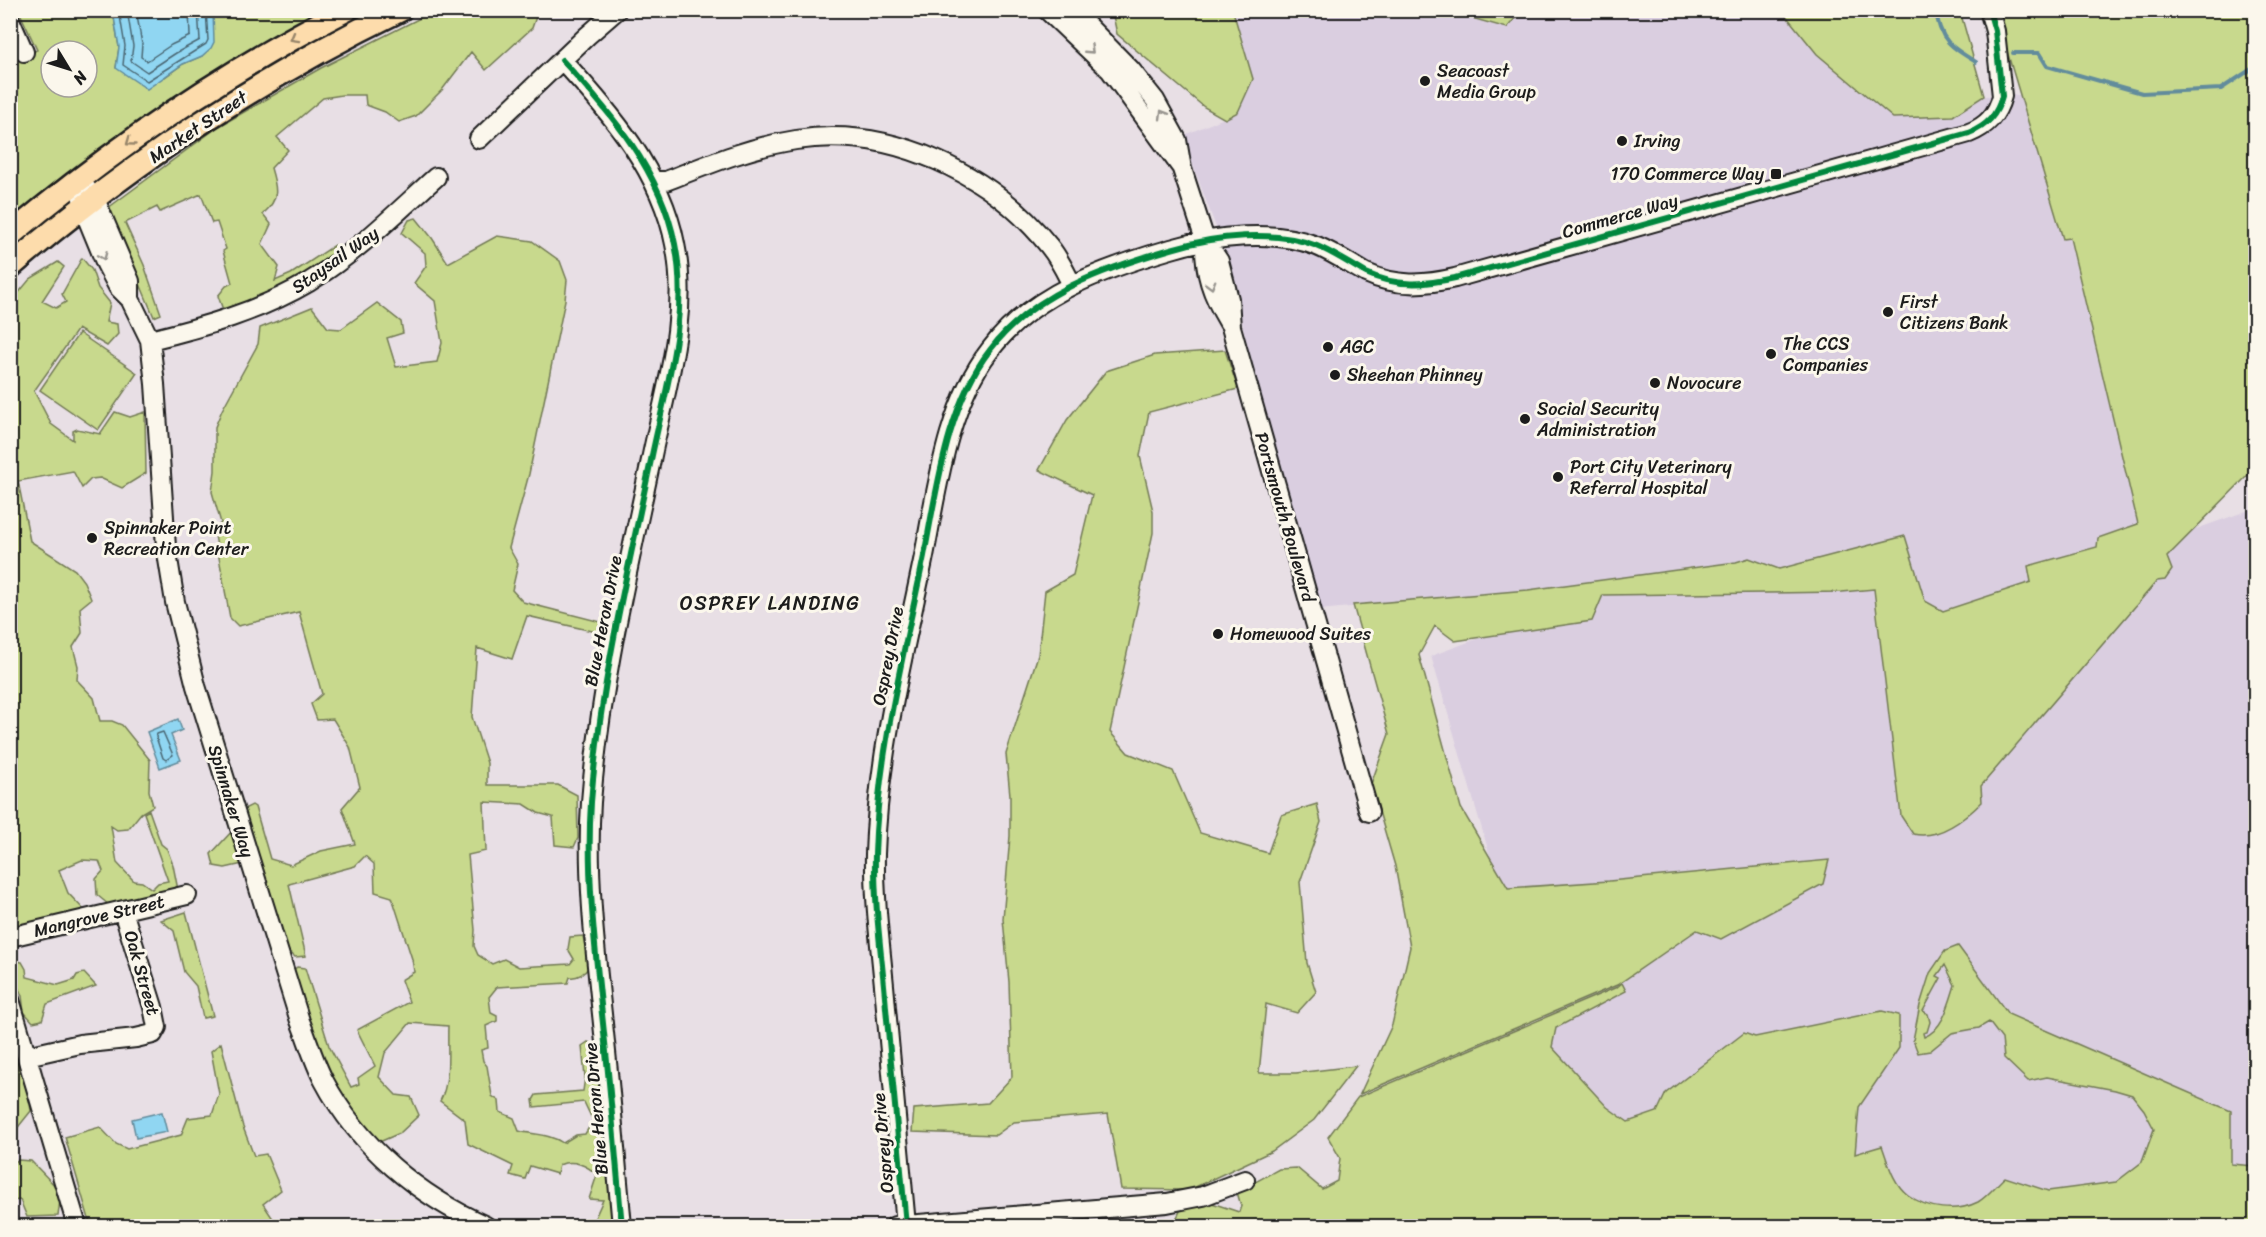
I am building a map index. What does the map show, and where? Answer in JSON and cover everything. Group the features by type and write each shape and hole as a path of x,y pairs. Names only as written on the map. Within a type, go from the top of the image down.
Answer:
{"main road":[{"name":"Market Street","path":"10,234 80,179 178,109 293,39 346,10"},
{"name":"Market Street","path":"10,267 89,203 188,132 263,84 400,10"}],"street":[{"path":"479,139 617,10"},
{"name":"Portsmouth Boulevard","path":"1047,10 1110,70 1182,169"},
{"name":"Portsmouth Boulevard","path":"1072,10 1119,56 1155,100 1177,140 1182,169 1205,240 1204,263 1214,299 1230,327 1369,812"},
{"name":"Commerce Way","path":"1976,10 1984,36 2000,72"},
{"name":"Commerce Way","path":"1205,240 1260,237 1292,240 1317,246 1383,279 1415,285 1438,282 1969,133 1985,126 1996,113 2002,96 1995,31 1989,10"},
{"path":"10,20 24,51"},
{"name":"Blue Heron Drive","path":"562,60 614,121 655,181 675,245 678,266 678,319 674,354 627,569 598,726 590,828 595,951 622,1227"},
{"path":"655,181 666,181 741,152 798,139 838,138 900,146 966,175 1014,209 1050,246 1072,285"},
{"name":"Staysail Way","path":"150,340 226,319 267,303 301,286 376,233 436,177"},
{"name":"Spinnaker Way","path":"80,179 89,203 130,281 130,298 150,340 166,547 175,602 196,686 300,1021 315,1062 343,1113 378,1152 424,1191 453,1210 486,1227"},
{"name":"Osprey Drive","path":"901,1226 876,875 876,837 889,728 935,499 960,405 990,350 1001,337 1037,307 1072,285 1120,265 1205,240"},
{"name":"Mangrove Street","path":"10,937 187,895"},
{"name":"Oak Street","path":"27,1056 80,1044 153,1034 157,1027 156,1019 144,989 123,911"},
{"path":"10,1000 77,1227"},
{"path":"901,1226 1167,1203 1203,1196 1245,1180"}],"shaded area":[{"path":"1233,10 1447,11 1507,28 1521,11 1786,11 1787,17 1817,54 1893,118 1953,116 1984,96 2020,95 2062,238 2069,238 2138,524 2098,538 2097,547 2028,566 2032,582 1942,611 1925,601 1905,536 1779,569 1749,558 1736,562 1528,590 1319,610 1260,404 1229,262 1182,136 1238,112 1253,79"},
{"path":"2255,508 2255,1226 1599,1226 1431,656 1606,591 1886,575 1907,632"}],"green space":[{"path":"19,11 113,11 119,47 116,68 165,77 183,64 202,56 213,11 325,11 54,184 11,220 11,62 37,50"},
{"path":"434,11 538,11 532,28 486,70 471,52 442,90 416,116 399,122 385,112 366,105 365,95 342,95 323,98 277,137 288,150 271,168 276,193 272,203 263,214 271,224 262,244 279,267 275,281 291,274 335,245 340,251 313,269 257,299 227,312 222,307 218,296 226,286 232,283 223,251 226,249 217,222 212,223 201,194 160,212 157,207 125,223 144,265 161,314 154,317 108,208 218,127 321,68"},
{"path":"1112,11 1233,11 1253,79 1238,112 1225,119 1204,107 1117,34"},
{"path":"1447,11 1521,11 1507,28"},
{"path":"1786,11 1960,11 1984,96 1953,116 1893,118 1817,54 1787,17"},
{"path":"1995,11 2255,11 2255,468 2167,557 2172,570 2165,580 2157,581 1981,786 1982,802 1950,827 1932,834 1913,834 1901,816 1874,589 1842,592 1603,595 1592,621 1455,641 1435,626 1419,655 1461,808 1508,888 1609,881 1829,860 1823,884 1721,939 1697,930 1617,985 1360,1094 1392,1025 1410,947 1395,866 1371,784 1389,734 1353,605 1528,590 1736,562 1749,558 1779,569 1905,536 1925,601 1943,611 2031,582 2028,566 2097,547 2098,538 2138,524 2070,238 2063,239"},
{"path":"416,218 448,263 497,236 532,241 560,261 567,280 565,300 529,474 509,548 518,564 512,590 523,602 601,622 601,633 527,616 512,659 477,648 472,717 487,763 487,785 558,785 577,795 578,838 574,847 555,845 553,817 538,813 524,804 484,802 486,851 468,855 475,930 474,946 478,955 492,964 504,959 519,967 570,964 574,959 568,949 570,937 583,936 589,967 581,975 570,977 568,983 497,987 489,997 491,1013 497,1016 497,1021 486,1026 488,1048 481,1050 483,1061 487,1066 492,1096 499,1101 500,1112 514,1118 519,1131 547,1136 563,1143 576,1135 585,1134 593,1121 584,1102 534,1107 533,1100 536,1095 583,1091 585,1077 582,1046 588,1042 596,1047 606,1123 601,1156 608,1166 613,1226 599,1226 594,1220 603,1200 589,1199 597,1175 589,1168 575,1163 564,1163 559,1165 557,1174 530,1166 525,1179 510,1175 513,1166 468,1144 465,1120 440,1101 447,1075 448,1026 410,1023 385,1053 379,1077 396,1095 411,1097 419,1115 400,1133 377,1143 334,1090 291,972 297,967 305,968 329,1046 351,1087 359,1084 358,1078 375,1066 357,1030 409,1002 401,980 414,972 392,897 375,892 374,864 365,856 355,866 289,884 306,956 295,957 281,944 252,862 225,868 214,866 211,854 233,830 242,810 252,805 255,807 270,859 291,865 321,851 355,844 342,808 360,787 350,747 333,719 317,720 311,704 322,694 299,612 238,626 230,618 214,530 221,523 212,492 215,471 215,427 258,344 260,328 312,307 328,328 341,329 377,303 401,322 403,333 387,338 396,367 437,362 442,343 435,301 414,283 426,266 425,253 402,233 409,220"},
{"path":"82,258 92,270 98,288 110,303 106,322 117,324 118,334 107,346 78,329 34,391 51,424 73,440 73,431 77,429 100,434 115,412 130,417 145,412 146,473 122,488 100,478 91,479 82,488 73,471 18,481 30,541 75,570 84,582 91,599 80,608 82,633 73,647 78,666 77,680 94,698 100,721 112,721 122,725 150,760 149,791 153,806 141,813 128,829 117,830 111,826 117,863 134,881 142,882 152,889 158,883 168,881 144,813 149,810 161,844 167,849 173,865 178,890 109,905 97,895 96,879 103,871 99,861 82,860 59,870 68,893 86,912 11,933 11,302 30,279 58,262 64,267 42,301 56,308 66,302 62,294"},
{"path":"79,333 137,373 98,430 40,390"},
{"path":"1225,350 1238,389 1149,412 1140,456 1153,511 1153,533 1110,732 1128,753 1173,771 1200,833 1268,853 1281,815 1317,804 1321,822 1300,882 1307,963 1316,992 1297,1013 1266,1004 1259,1073 1296,1073 1356,1066 1314,1120 1272,1151 1189,1190 1121,1189 1108,1114 1014,1122 996,1135 912,1132 914,1109 988,1103 1012,1077 1009,982 1003,919 1010,836 1010,795 1006,754 1038,655 1045,591 1073,575 1092,495 1039,470 1067,420 1106,371 1155,355"},
{"path":"186,912 213,1016 203,1018 196,986 184,972 174,931 161,920"},
{"path":"1958,946 2008,1014 2231,1111 2231,1164 2255,1166 2255,1226 1173,1226 1181,1209 1212,1203 1239,1212 1241,1206 1237,1192 1279,1169 1297,1168 1322,1189 1337,1181 1340,1158 1328,1137 1358,1097 1622,983 1626,991 1556,1028 1552,1047 1607,1107 1628,1122 1657,1112 1666,1093 1744,1033 1755,1037 1882,1011 1899,1015 1899,1048 1859,1107 1855,1154 1882,1146 1898,1185 1916,1200 1942,1208 1960,1208 1978,1202 2005,1177 2048,1191 2116,1182 2142,1162 2154,1129 2144,1110 2132,1095 2047,1077 2028,1081 2004,1058 2002,1039 1989,1022 1979,1028 1952,1033 1930,1051 1918,1053 1913,1040 1920,1005 1930,973 1945,951","holes":["1945,965 1955,985 1941,1022 1931,1034 1924,1037 1923,1033 1927,1032 1930,1022 1928,1014 1923,1011 1941,978 1937,976"]},
{"path":"17,961 22,962 27,977 58,985 74,980 77,975 84,973 96,986 47,1004 42,1020 33,1022 24,1012 22,996 13,975 13,964"},
{"path":"10,1026 27,1085 31,1111 11,1136"},
{"path":"221,1043 243,1127 254,1156 266,1154 281,1190 263,1204 278,1226 91,1226 65,1137 100,1127 116,1144 127,1149 181,1135 188,1118 212,1115 219,1094 211,1051"},
{"path":"18,1160 31,1161 61,1192 58,1216 27,1217 20,1200 11,1201 11,1164"}],"water":[{"path":"113,11 213,11 214,42 202,56 183,64 147,89 116,68 119,47"},
{"path":"178,719 182,730 171,735 181,760 160,768 147,732"},
{"path":"162,1112 167,1132 136,1138 132,1119"}],"waterway":[{"path":"1936,10 1940,29 1948,42 1976,62"},
{"path":"2013,53 2039,53 2047,66 2142,93 2221,89 2256,66"}],"cycle path":[{"path":"906,1225 876,892 875,854 881,779 893,704 946,449 963,396 975,372 1007,330 1027,313 1072,285 1146,256 1188,244 1244,236 1282,237 1317,246 1377,278 1399,283 1433,282 1455,278 1969,133 1990,119 2002,96 1995,31 1989,10"},
{"path":"562,60 616,122 646,168 668,217 679,271 680,298 674,353 615,630 601,716 591,802 590,860 593,918 622,1226"}],"place":[{"name":"Seacoast Media Group","path":"1425,81"},
{"name":"Irving","path":"1622,141"},
{"name":"170 Commerce Way","path":"1776,174"},
{"name":"First Citizens Bank","path":"1888,312"},
{"name":"AGC","path":"1328,347"},
{"name":"The CCS Companies","path":"1771,354"},
{"name":"Sheehan Phinney","path":"1335,375"},
{"name":"Novocure","path":"1655,383"},
{"name":"Social Security Administration","path":"1525,419"},
{"name":"Port City Veterinary Referral Hospital","path":"1558,477"},
{"name":"Spinnaker Point Recreation Center","path":"92,538"},
{"name":"Homewood Suites","path":"1218,634"}],"district":[{"name":"OSPREY LANDING","path":"770,603"}]}
